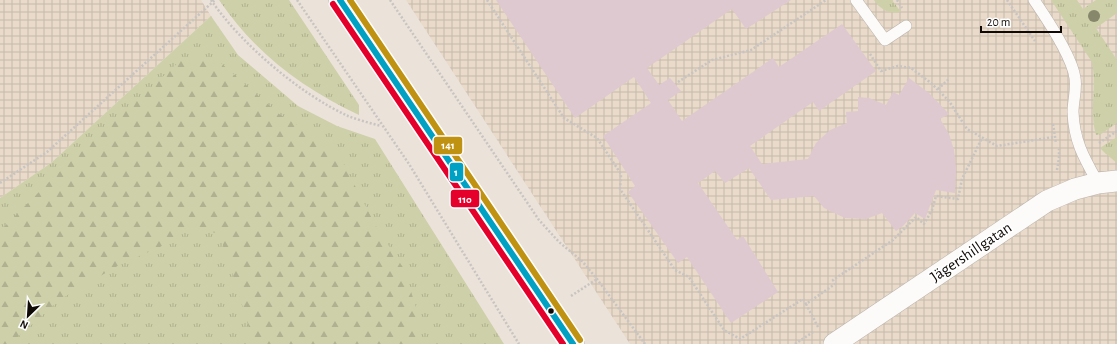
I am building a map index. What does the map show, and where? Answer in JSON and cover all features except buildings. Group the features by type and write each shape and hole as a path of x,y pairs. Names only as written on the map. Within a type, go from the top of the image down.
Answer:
{"street":[{"path":"340,0 573,344"},
{"name":"Jägershillgatan","path":"834,344 1047,201 1076,189 1107,182"}],"lane":[{"path":"856,0 885,40 906,26"},
{"path":"1034,0 1044,14 1072,65 1076,79 1073,111 1075,132 1081,154 1107,182"}],"path":[{"path":"297,0 381,126 409,164 519,344"},
{"path":"390,0 539,220 558,242 582,261 645,344"},
{"path":"487,0 564,118 597,138 621,174 620,188 676,270 689,277 724,330 740,339 803,299 817,324 818,329"},
{"path":"678,82 712,60 751,50 826,0"},
{"path":"1007,0 1038,46"},
{"path":"0,183 47,152 213,1 261,55 303,90 350,117 381,126"},
{"path":"868,51 881,71 898,66 911,68 938,89 949,101 967,129 997,146 1054,137"},
{"path":"938,89 949,79"},
{"path":"1053,122 1054,137 1059,158 1056,171"},
{"path":"806,304 835,284 833,280 893,240 916,217 924,224 932,210 936,196 958,199 962,179 982,138"},
{"path":"570,296 597,279"}],"shaded area":[{"path":"0,0 201,0 211,16 51,163 0,198"},
{"path":"406,0 1117,0 1117,344 630,344"}],"green space":[{"path":"219,0 289,0 359,105 359,115 318,93 281,67 248,37"},
{"path":"874,0 892,0 901,12 889,12 879,6"},
{"path":"1051,0 1077,0 1083,9 1096,0 1117,0 1117,13 1096,28 1117,60 1117,123 1101,134 1096,135 1094,126 1094,81 1092,62"},
{"path":"211,16 238,55 298,106 337,126 375,139 504,344 0,344 0,198 51,163"},
{"path":"214,57 279,114 324,141 341,159 377,228 404,269 419,317 417,344 251,344 251,335 229,261 218,233 189,230 160,247 121,264 59,300 10,344 0,344 0,231 58,173 181,60"},
{"path":"1117,137 1117,163 1100,148"}],"transit line":[{"name":"1","path":"340,0 573,344"},
{"name":"141","path":"350,0 580,340"},
{"name":"110","path":"333,4 563,344"}]}
